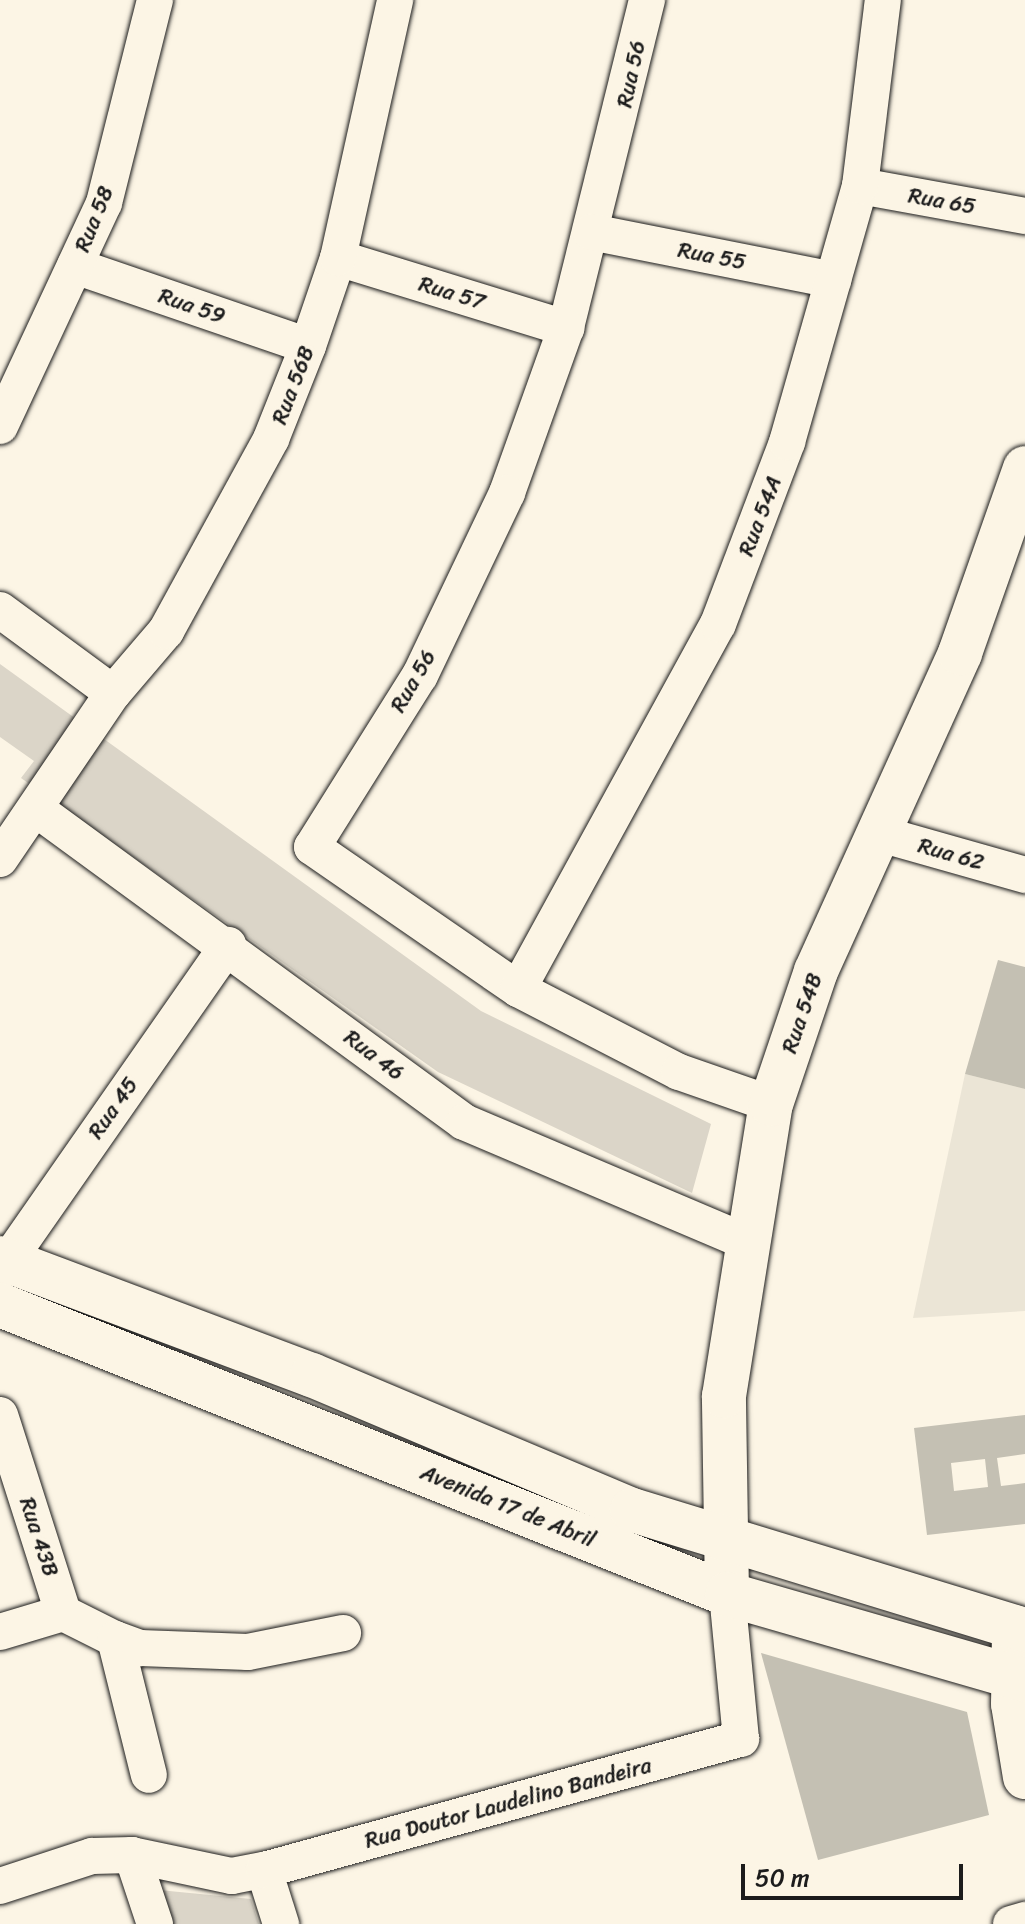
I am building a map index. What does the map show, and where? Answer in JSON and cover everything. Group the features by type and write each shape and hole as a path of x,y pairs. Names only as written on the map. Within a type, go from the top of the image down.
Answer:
{"main road":[{"name":"Rua 54B","path":"727,1594 723,1542 724,1396 771,1104 816,971 960,653 1025,468"},
{"name":"Avenida 17 de Abril","path":"2,1263 723,1542 1019,1629"},
{"name":"Avenida 17 de Abril","path":"0,1305 727,1594 1018,1678"},
{"path":"1019,1629 1018,1678 1025,1777"}],"street":[{"name":"Rua 58","path":"0,426 104,203 155,0"},
{"name":"Rua 56B","path":"0,859 113,693 166,631 229,520 308,346 338,258 395,0"},
{"name":"Rua 56","path":"647,0 566,328 507,493 420,675 312,847 518,989 679,1072 771,1104"},
{"name":"Rua 54A","path":"518,989 718,624 787,442 860,186 883,0"},
{"name":"Rua 65","path":"860,186 1025,216"},
{"name":"Rua 55","path":"591,232 833,280"},
{"name":"Rua 57","path":"338,258 566,328"},
{"name":"Rua 59","path":"75,266 308,346"},
{"path":"0,610 113,693"},
{"name":"Rua 46","path":"36,809 228,945 464,1122 747,1242"},
{"name":"Rua 62","path":"877,833 1025,875"},
{"name":"Rua 45","path":"2,1263 228,945"},
{"name":"Rua 43B","path":"0,1415 63,1613"},
{"name":"Rua Doutor Laudelino Bandeira","path":"0,1886 92,1856 132,1855 232,1876 264,1870 741,1739 727,1594"},
{"path":"0,1632 63,1613 140,1648 248,1652 343,1633"},
{"path":"115,1639 149,1775"},
{"path":"132,1855 155,1924"},
{"path":"264,1870 281,1924"},
{"path":"1011,1924 1025,1920"}],"shaded area":[{"path":"0,664 481,1011 711,1124 692,1193 438,1072 21,778 34,761 0,737"},
{"path":"965,1074 1025,1089 1025,1311 913,1318"},
{"path":"159,1890 251,1899 259,1924 169,1924"}],"building":[{"path":"998,960 1025,967 1025,1089 965,1074"},
{"path":"1025,1415 1025,1454 997,1458 1001,1486 1025,1483 1025,1524 927,1535 914,1428","holes":["985,1459 988,1487 954,1491 951,1463"]},
{"path":"761,1653 967,1712 989,1815 818,1860"}]}
